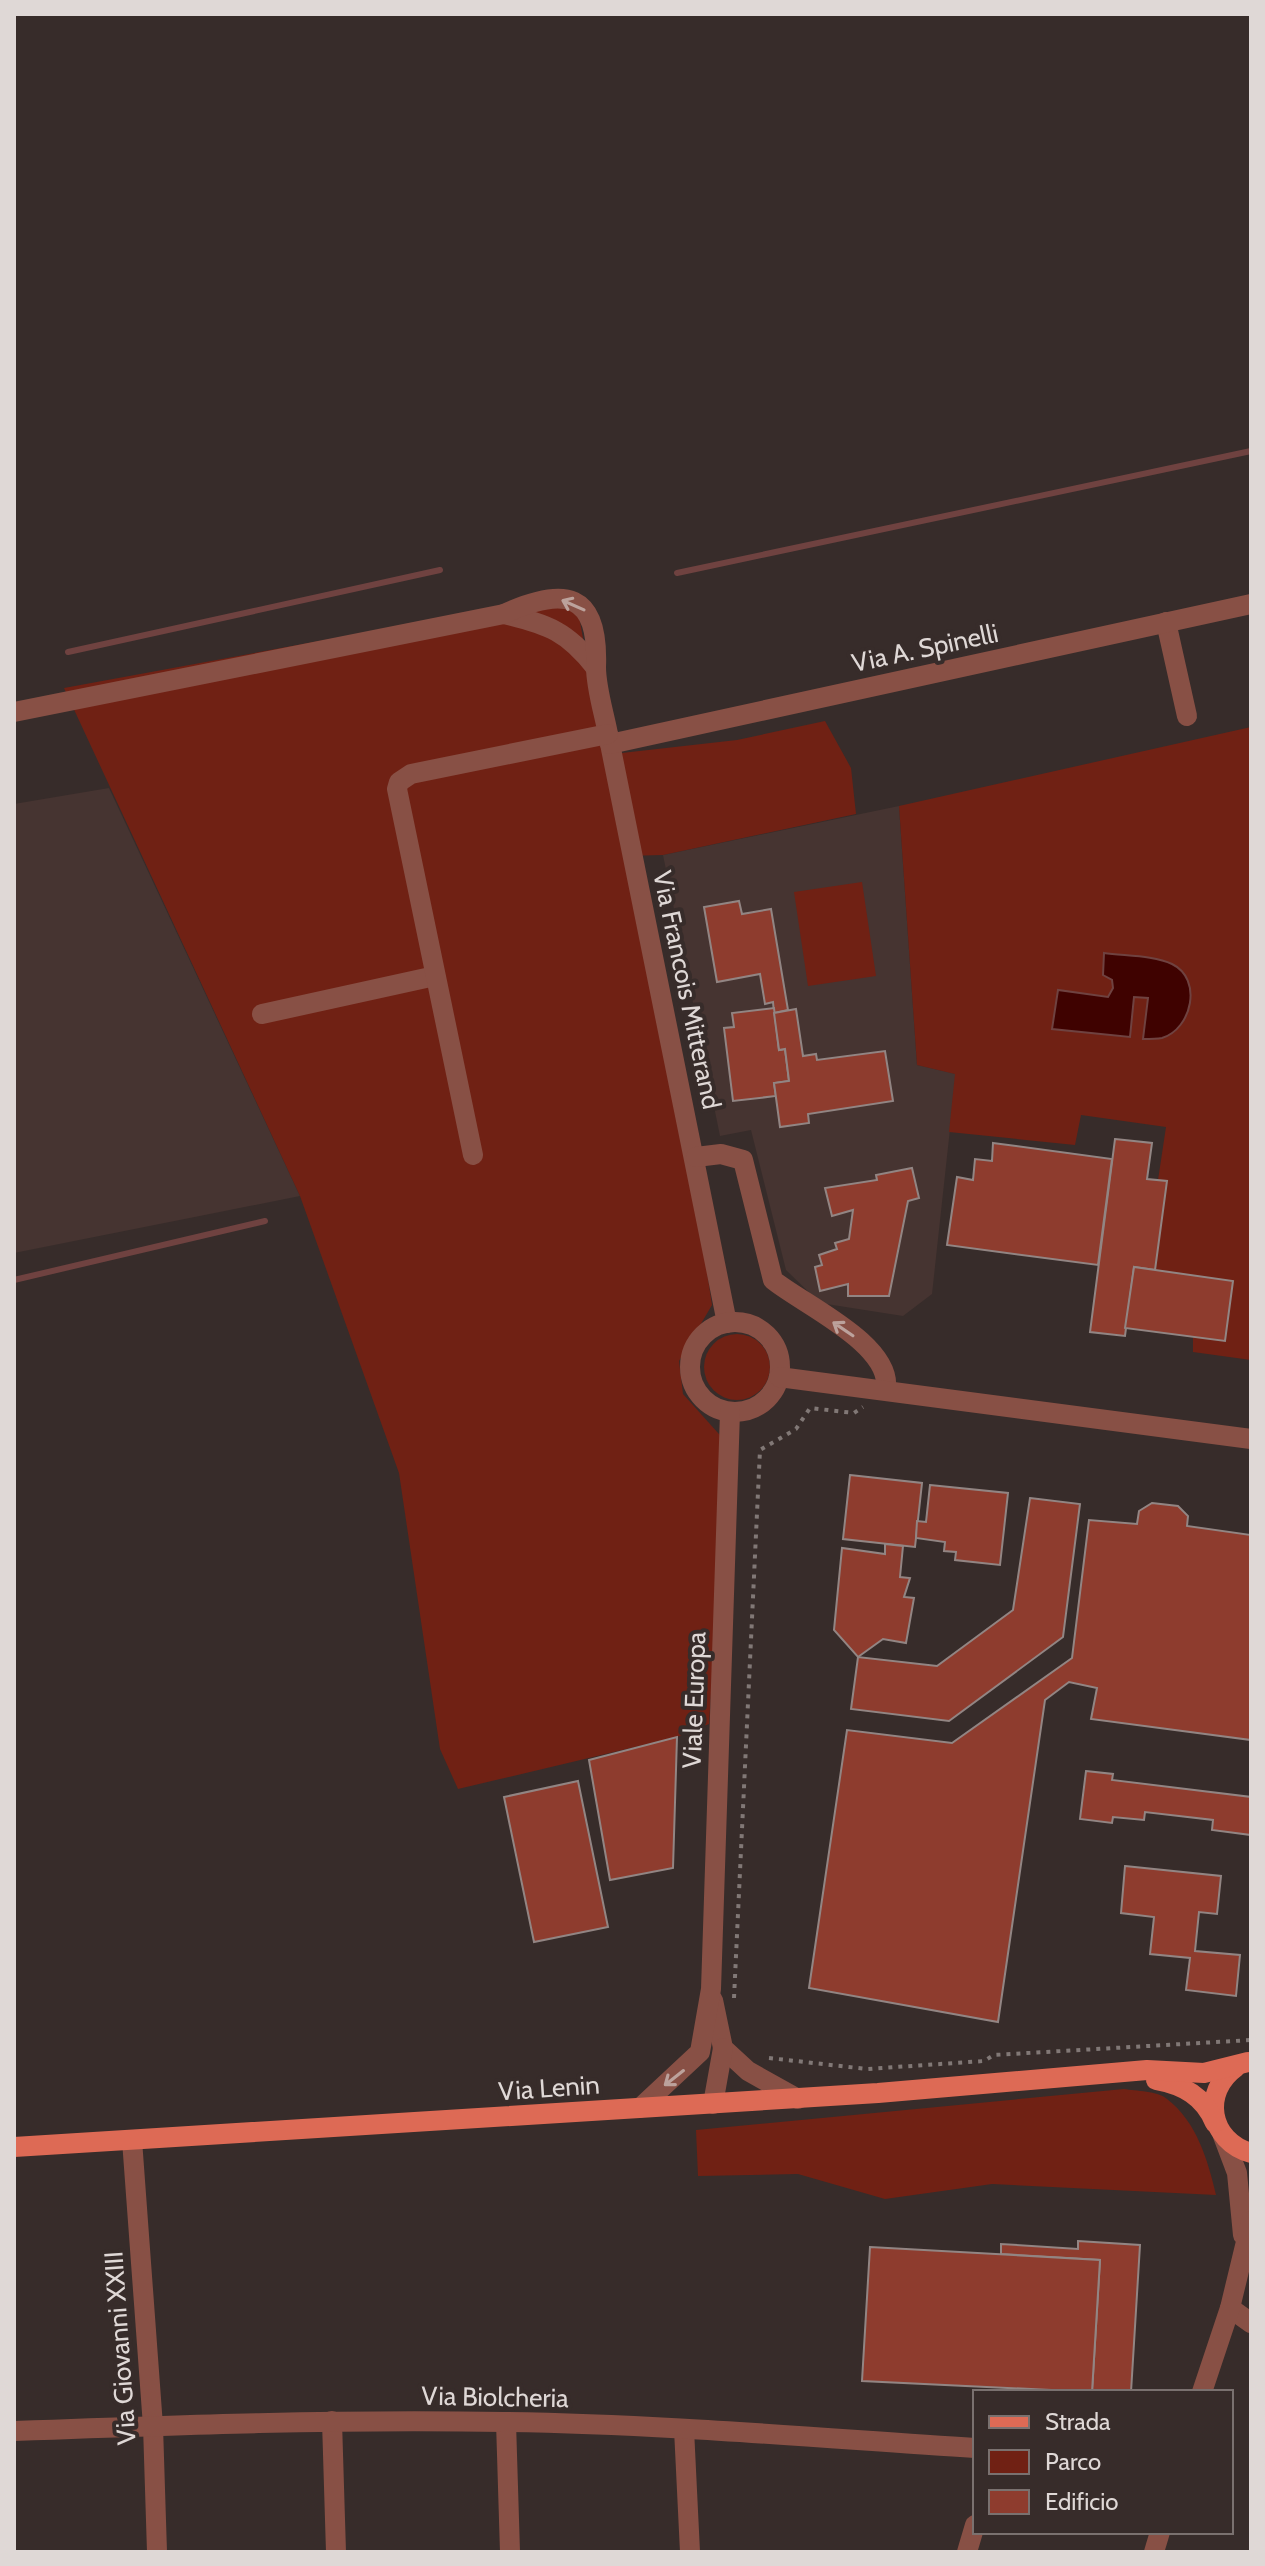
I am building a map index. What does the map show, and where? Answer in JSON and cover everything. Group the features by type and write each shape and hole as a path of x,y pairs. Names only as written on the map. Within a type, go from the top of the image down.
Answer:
{"main road":[{"name":"Via Lenin","path":"14,2147 798,2099 1147,2070 1204,2073 1249,2062"},
{"path":"1219,2129 1215,2092 1223,2078 1249,2062"},
{"name":"Via Lenin","path":"1088,2077 1169,2083 1202,2101 1234,2146 1251,2153"}],"street":[{"name":"Via Francois Mitterand","path":"504,614 536,599 551,597 573,602 588,612 594,624 599,652 596,668 609,739 696,1157 727,1323"},
{"name":"Via A. Spinelli","path":"435,976 396,797 399,782 411,774 609,739 1251,604"},
{"path":"14,712 504,614 537,622 569,637 596,668"},
{"path":"1166,622 1187,716"},
{"path":"262,1014 435,976 473,1155"},
{"path":"696,1157 721,1154 743,1160 773,1280 877,1355 887,1379 876,1387"},
{"path":"727,1323 755,1327 768,1336 780,1362 779,1377 767,1400 743,1412 730,1412 716,1408 695,1389 690,1362 702,1336 727,1323"},
{"path":"779,1377 876,1387 1251,1439"},
{"name":"Viale Europa","path":"711,1989 730,1412"},
{"path":"711,1989 723,2048 713,2104"},
{"path":"711,1989 700,2052 703,2075 713,2104"},
{"path":"723,2048 748,2071 798,2099"},
{"path":"640,2108 689,2066 700,2052"},
{"path":"1219,2129 1237,2173 1243,2247"},
{"name":"Via Giovanni XXIII","path":"132,2140 153,2426 157,2552"},
{"path":"1203,2390 1230,2308 1251,2221"},
{"path":"1230,2308 1251,2323"},
{"path":"332,2421 336,2552"},
{"name":"Via Biolcheria","path":"14,2431 332,2421 506,2422 684,2429 973,2448"},
{"path":"506,2422 510,2552"},
{"path":"684,2429 690,2552"},
{"path":"967,2552 973,2532"}],"path":[{"path":"734,2001 760,1450 796,1429 810,1408 859,1411 876,1387"},
{"path":"762,2057 867,2069 984,2061 994,2055 1251,2040"}],"shaded area":[{"path":"109,788 300,1196 14,1253 14,804"},
{"path":"899,806 917,1065 956,1074 932,1294 903,1316 820,1303 786,1270 751,1130 720,1136 663,855"},
{"path":"1104,953 1157,959 1182,971 1188,981 1190,1003 1181,1025 1162,1038 1143,1039 1148,998 1134,997 1130,1037 1052,1029 1058,990 1108,997 1113,988 1112,980 1103,975"}],"green space":[{"path":"575,594 604,755 737,740 825,721 851,768 856,814 663,855 624,856 688,1146 712,1305 679,1361 683,1394 727,1443 709,1724 677,1737 458,1789 440,1749 399,1473 300,1196 64,688"},
{"path":"1251,727 1251,1360 1193,1352 1193,1337 1225,1341 1233,1281 1155,1270 1167,1182 1158,1180 1166,1127 1081,1115 1075,1145 949,1132 955,1074 917,1065 899,806"},
{"path":"862,882 876,976 808,986 794,892"},
{"path":"730,1334 744,1334 756,1339 765,1348 770,1367 768,1380 761,1391 744,1400 730,1400 718,1395 709,1386 704,1374 704,1360 709,1348 718,1339"},
{"path":"1124,2089 1158,2094 1177,2108 1200,2143 1216,2195 992,2184 885,2199 798,2174 698,2176 696,2130"}],"building":[{"path":"739,901 742,914 771,909 788,1010 774,1013 773,1002 765,1004 760,974 717,982 704,907"},
{"path":"774,1008 779,1050 785,1049 789,1081 774,1083 776,1096 733,1101 724,1028 734,1027 732,1013"},
{"path":"796,1009 803,1056 816,1054 817,1060 885,1051 893,1101 808,1114 809,1123 780,1127 774,1083 789,1081 785,1049 779,1050 774,1013"},
{"path":"1115,1139 1152,1143 1147,1179 1167,1181 1155,1270 1134,1267 1125,1336 1090,1332"},
{"path":"993,1143 1112,1159 1098,1265 947,1245 957,1177 973,1180 975,1159 992,1161"},
{"path":"912,1168 919,1198 908,1201 889,1296 848,1296 848,1284 820,1291 815,1267 822,1265 819,1255 837,1249 835,1243 849,1239 853,1210 832,1216 825,1188 877,1180 876,1175"},
{"path":"1134,1267 1233,1281 1225,1341 1125,1328"},
{"path":"850,1475 922,1483 915,1547 843,1539"},
{"path":"930,1485 1008,1493 1000,1565 955,1560 956,1552 944,1551 945,1542 916,1538 917,1521 926,1522"},
{"path":"1030,1498 1080,1504 1063,1637 949,1721 851,1709 858,1657 937,1666 1013,1610"},
{"path":"1152,1503 1178,1506 1188,1516 1187,1526 1251,1535 1251,1740 1091,1719 1097,1688 1069,1682 1045,1700 998,2022 809,1988 847,1730 952,1743 1072,1658 1089,1520 1137,1524 1139,1511"},
{"path":"885,1544 903,1546 900,1577 910,1578 904,1597 914,1598 906,1643 883,1639 858,1657 834,1630 842,1548 885,1554"},
{"path":"677,1737 673,1868 610,1880 589,1760"},
{"path":"1086,1771 1113,1774 1112,1780 1251,1797 1251,1835 1212,1830 1213,1820 1145,1812 1144,1820 1113,1817 1112,1823 1080,1819"},
{"path":"578,1781 608,1927 534,1942 504,1797"},
{"path":"1125,1866 1221,1876 1217,1914 1199,1912 1195,1951 1240,1955 1236,1996 1186,1990 1190,1958 1150,1954 1154,1917 1121,1913"},
{"path":"1078,2241 1140,2245 1131,2390 1092,2390 1100,2260 1001,2254 1001,2244 1078,2249"},
{"path":"870,2247 1100,2260 1092,2390 862,2381"}],"waterway":[{"path":"677,573 1251,451"},
{"path":"68,652 440,570"},
{"path":"14,1280 265,1221"}]}
